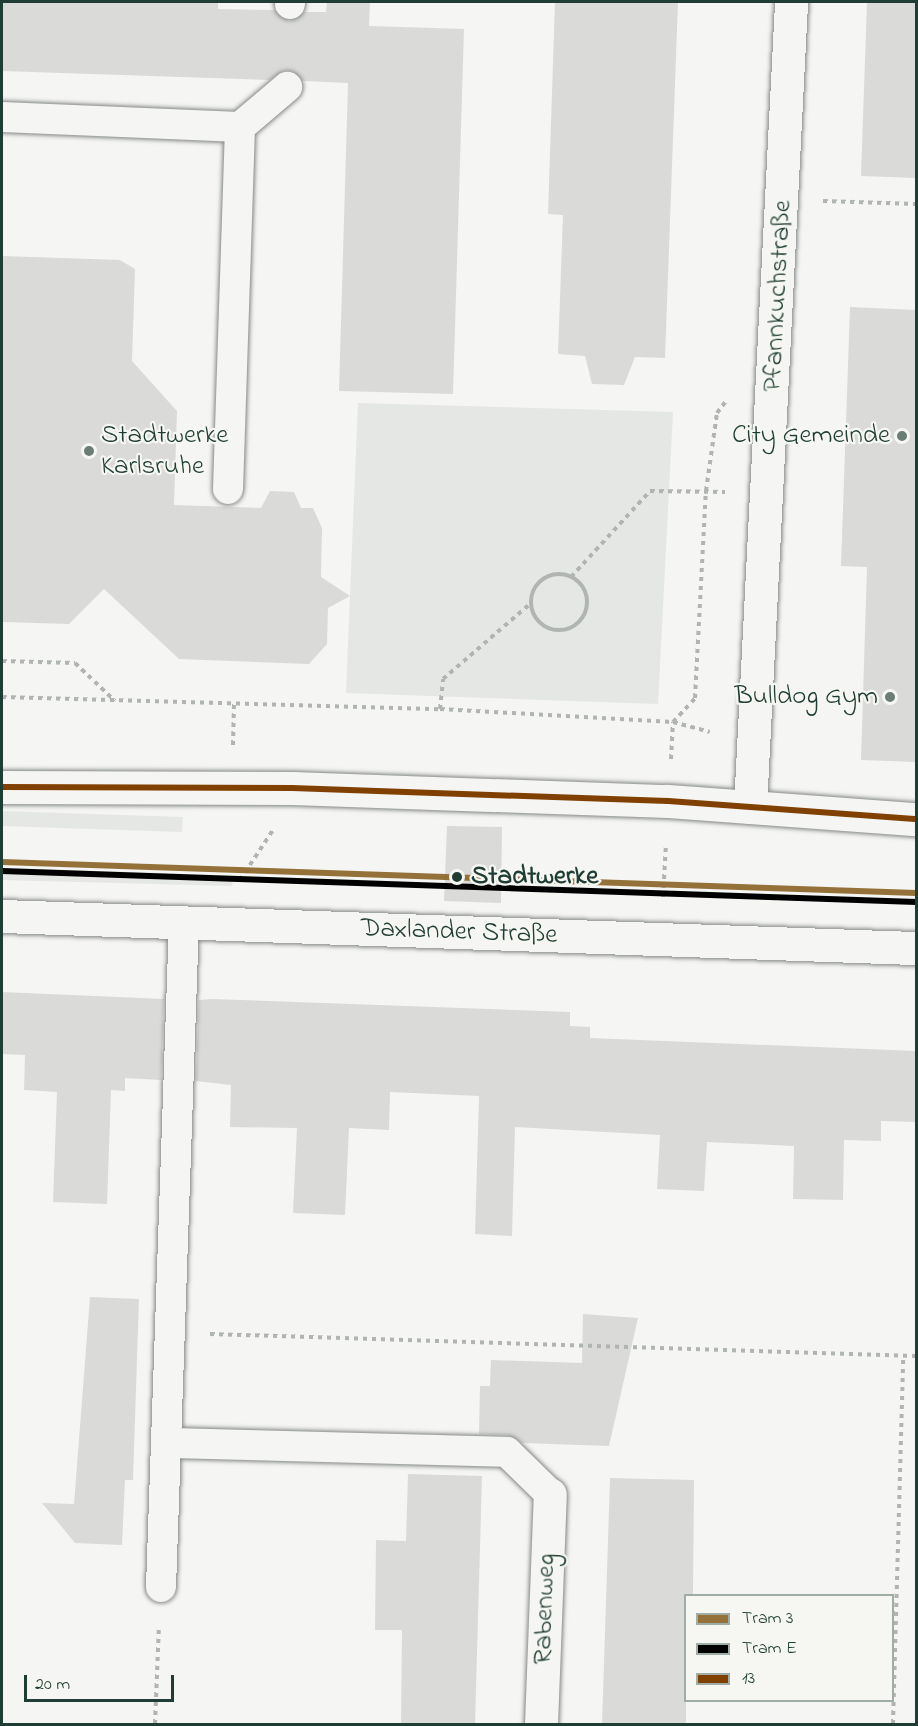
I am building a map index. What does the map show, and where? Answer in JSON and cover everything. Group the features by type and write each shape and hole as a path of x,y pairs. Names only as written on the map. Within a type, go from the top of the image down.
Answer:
{"street":[{"name":"Pfannkuchstraße","path":"750,807 783,200 791,2"},
{"path":"2,787 304,788 750,807 916,819"},
{"name":"Daxlander Straße","path":"2,916 916,948"},
{"name":"Rabenweg","path":"541,1725 550,1494"}],"lane":[{"path":"2,117 240,127 287,87"},
{"path":"228,489 240,127"},
{"path":"161,1587 168,1443 184,922"},
{"path":"168,1443 507,1452 550,1494"}],"path":[{"path":"783,200 916,204"},
{"path":"2,697 116,702 440,709 673,722 695,698 706,491 717,413 730,395"},
{"path":"440,709 443,679 531,602 544,578 572,577 650,491 706,491 767,495"},
{"path":"531,602 544,625 560,629 577,623 586,599 572,577"},
{"path":"2,661 75,663 116,702"},
{"path":"238,880 275,827"},
{"path":"171,1332 916,1356"},
{"path":"894,1688 903,1355"},
{"path":"155,1725 161,1587"},
{"path":"893,1725 894,1702"}],"shaded area":[{"path":"358,403 673,412 658,704 346,693"},
{"path":"2,811 183,817 182,832 2,826"},
{"path":"2,868 233,876 232,886 2,880"}],"building":[{"path":"2,2 218,2 218,9 274,10 289,21 305,12 326,12 327,2 370,2 369,26 464,29 453,394 339,391 348,83 303,81 293,71 284,70 269,80 2,71"},
{"path":"555,2 678,2 665,358 635,357 624,385 592,384 585,356 558,354 563,215 548,214"},
{"path":"867,2 916,2 916,178 861,176"},
{"name":"Stadtwerke Karlsruhe","path":"2,256 120,260 135,269 132,361 177,411 174,505 261,508 270,491 294,492 301,508 313,508 322,528 321,577 350,596 328,608 327,644 309,664 179,659 104,589 69,624 2,622"},
{"path":"850,307 916,310 916,762 861,760 867,567 841,566"},
{"path":"447,826 502,827 501,903 444,901"},
{"path":"2,992 164,999 161,1080 125,1078 125,1091 111,1090 107,1204 53,1202 57,1092 24,1090 25,1055 2,1054"},
{"path":"199,1000 570,1012 570,1026 590,1027 590,1038 916,1051 916,1122 881,1121 881,1141 844,1140 843,1200 793,1199 794,1146 707,1142 704,1191 657,1189 660,1135 515,1127 512,1236 475,1234 479,1096 390,1092 389,1130 349,1128 345,1215 293,1213 297,1128 230,1127 231,1085 196,1081"},
{"path":"90,1297 139,1299 133,1480 125,1480 122,1545 75,1543 42,1503 74,1504"},
{"path":"583,1314 638,1318 609,1446 523,1443 507,1435 479,1434 480,1386 490,1386 491,1360 582,1363"},
{"path":"408,1474 482,1476 475,1725 401,1725 402,1630 375,1630 376,1540 406,1541"},
{"path":"610,1478 694,1480 693,1594 684,1594 686,1722 680,1725 602,1725"}],"tram line":[{"name":"3","path":"2,862 916,893"},
{"name":"E","path":"2,871 916,902"}],"transit line":[{"name":"13","path":"2,787 292,788 668,801 916,819"}],"place":[{"name":"City Gemeinde","path":"902,436"},
{"name":"Stadtwerke Karlsruhe","path":"89,451"},
{"name":"Bulldog Gym","path":"890,697"},
{"name":"Stadtwerke","path":"457,877"}]}
